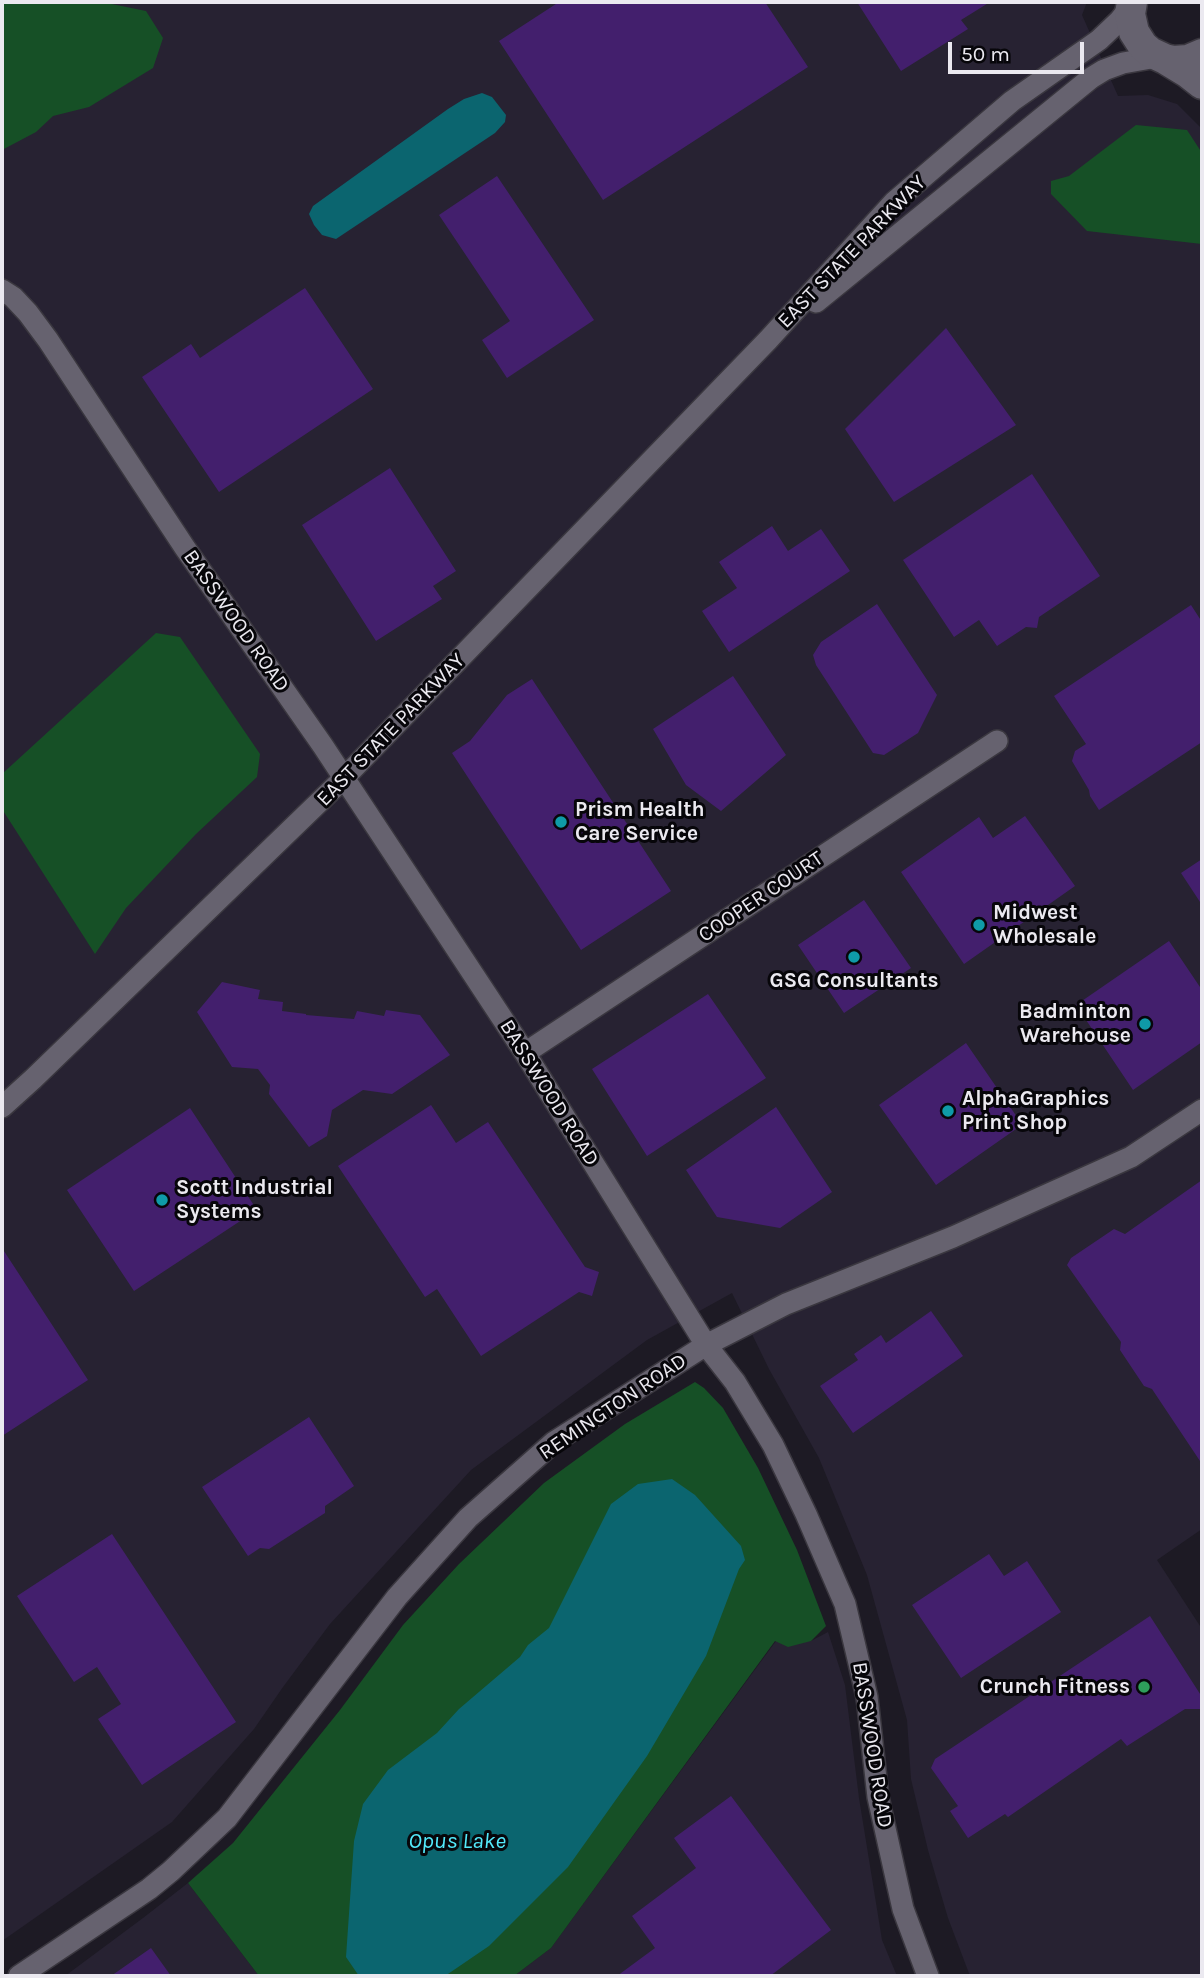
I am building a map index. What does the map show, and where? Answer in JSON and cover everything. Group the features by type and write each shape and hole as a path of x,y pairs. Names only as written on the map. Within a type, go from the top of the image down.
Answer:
{"street":[{"path":"1131,4 1133,32 1143,46 1202,84"},
{"name":"EAST STATE PARKWAY","path":"2,1107 344,778 768,340 894,202 1012,100 1099,40 1120,20 1131,4"},
{"path":"1161,58 1180,61 1202,54"},
{"name":"EAST STATE PARKWAY","path":"768,340 859,269 1091,78 1113,67 1161,58"},
{"name":"BASSWOOD ROAD","path":"2,290 28,313 48,340 185,548 344,778 525,1053 706,1345 735,1382 773,1445 845,1604 867,1697 878,1797 903,1909 928,1976"},
{"name":"COOPER COURT","path":"525,1053 997,741"},
{"name":"REMINGTON ROAD","path":"19,1976 149,1889 172,1871 227,1818 397,1597 468,1518 554,1442 706,1345 786,1304 953,1237 1131,1157 1202,1111"}],"shaded area":[{"path":"2,2 1087,2 1082,15 1118,96 1148,95 1177,104 1202,129 1202,1529 1157,1560 1202,1629 1202,1976 970,1976 948,1918 928,1850 911,1779 907,1720 867,1575 819,1458 769,1369 732,1293 647,1340 471,1470 330,1624 254,1729 172,1822 2,1941"},
{"path":"828,1632 845,1685 859,1798 882,1940 897,1976 514,1976 551,1948 776,1641 811,1641"},
{"path":"188,1883 259,1976 65,1976 143,1918"}],"green space":[{"path":"2,2 102,2 146,11 163,38 153,68 89,107 53,116 36,132 2,150"},
{"path":"1136,125 1187,130 1202,153 1202,244 1087,231 1051,194 1051,181 1069,176"},
{"path":"156,633 180,637 260,754 257,777 196,834 126,908 95,954 2,809 2,774"},
{"path":"695,1382 723,1408 758,1468 797,1550 826,1626 811,1641 788,1647 775,1641 551,1948 514,1976 259,1976 188,1883 233,1843 340,1710 403,1625 459,1564 544,1483 625,1424"}],"water":[{"path":"482,93 492,97 506,115 505,122 495,133 336,239 322,235 309,214 313,206 448,109 464,99"},
{"name":"Opus Lake","path":"672,1479 695,1495 741,1546 745,1560 739,1569 706,1656 647,1756 568,1867 489,1946 445,1976 359,1976 346,1957 354,1841 363,1804 388,1770 437,1733 459,1709 520,1657 528,1645 549,1628 611,1504 638,1484"}],"building":[{"path":"559,2 765,2 808,67 603,200 499,41"},
{"path":"857,2 990,2 961,20 968,29 901,71"},
{"path":"497,176 594,320 507,378 482,340 510,321 439,215"},
{"path":"305,288 373,389 219,492 142,377 191,344 200,358"},
{"path":"946,328 1016,425 894,502 845,429"},
{"path":"390,468 456,571 433,586 442,599 376,641 302,525"},
{"path":"1032,474 1100,576 1039,617 1037,628 1026,627 997,646 979,620 954,637 903,560"},
{"path":"772,526 788,551 821,529 850,571 729,652 702,611 737,588 719,562"},
{"path":"877,604 937,695 918,733 884,755 873,753 816,665 813,655 821,642"},
{"path":"1191,605 1202,622 1202,742 1099,810 1072,761 1075,751 1086,744 1054,696"},
{"path":"733,676 786,755 721,811 686,785 653,729"},
{"name":"Prism Health Care Service","path":"532,679 671,891 581,950 452,753 470,741 507,695"},
{"name":"Midwest Wholesale","path":"1025,816 1075,886 964,964 901,872 979,817 993,838"},
{"path":"1202,859 1202,905 1181,873"},
{"name":"GSG Consultants","path":"864,900 911,968 844,1013 798,945"},
{"name":"Badminton Warehouse","path":"1169,941 1202,990 1202,1042 1133,1090 1076,1005"},
{"path":"222,982 260,990 258,999 283,1002 282,1011 306,1015 354,1019 357,1011 384,1016 386,1010 420,1015 450,1055 392,1094 363,1090 332,1110 327,1136 309,1147 269,1094 270,1085 258,1069 232,1067 197,1012"},
{"path":"708,994 766,1078 647,1156 592,1069"},
{"name":"AlphaGraphics Print Shop","path":"966,1043 1017,1117 1016,1129 936,1185 879,1105"},
{"path":"431,1105 456,1143 488,1122 585,1267 599,1272 592,1296 579,1292 481,1356 437,1289 425,1297 338,1166"},
{"path":"776,1107 832,1192 780,1228 717,1217 686,1170"},
{"name":"Scott Industrial Systems","path":"190,1108 257,1210 134,1291 67,1190"},
{"path":"1202,1180 1202,1464 1152,1389 1144,1386 1120,1350 1121,1342 1067,1265 1071,1258 1114,1229 1125,1234"},
{"path":"2,1248 88,1380 2,1436"},
{"path":"931,1311 963,1356 853,1433 820,1386 858,1360 854,1354 881,1335 886,1343"},
{"path":"309,1417 354,1486 325,1506 325,1513 269,1549 260,1548 248,1556 202,1487"},
{"path":"112,1534 236,1722 142,1785 98,1719 121,1704 97,1667 74,1682 17,1596"},
{"path":"989,1554 1004,1576 1027,1561 1061,1612 961,1678 912,1605"},
{"path":"1150,1616 1202,1697 1202,1709 1185,1709 1127,1746 1121,1739 1008,1817 1005,1814 968,1838 950,1811 958,1806 931,1768 935,1759"},
{"path":"731,1796 831,1930 770,1976 617,1976 655,1948 632,1916 696,1868 674,1838"},
{"path":"151,1948 171,1976 111,1976"}],"place":[{"name":"Prism Health Care Service","path":"561,822"},
{"name":"Midwest Wholesale","path":"979,925"},
{"name":"GSG Consultants","path":"854,957"},
{"name":"Badminton Warehouse","path":"1145,1024"},
{"name":"AlphaGraphics Print Shop","path":"948,1111"},
{"name":"Scott Industrial Systems","path":"162,1200"},
{"name":"Crunch Fitness","path":"1144,1687"}]}
